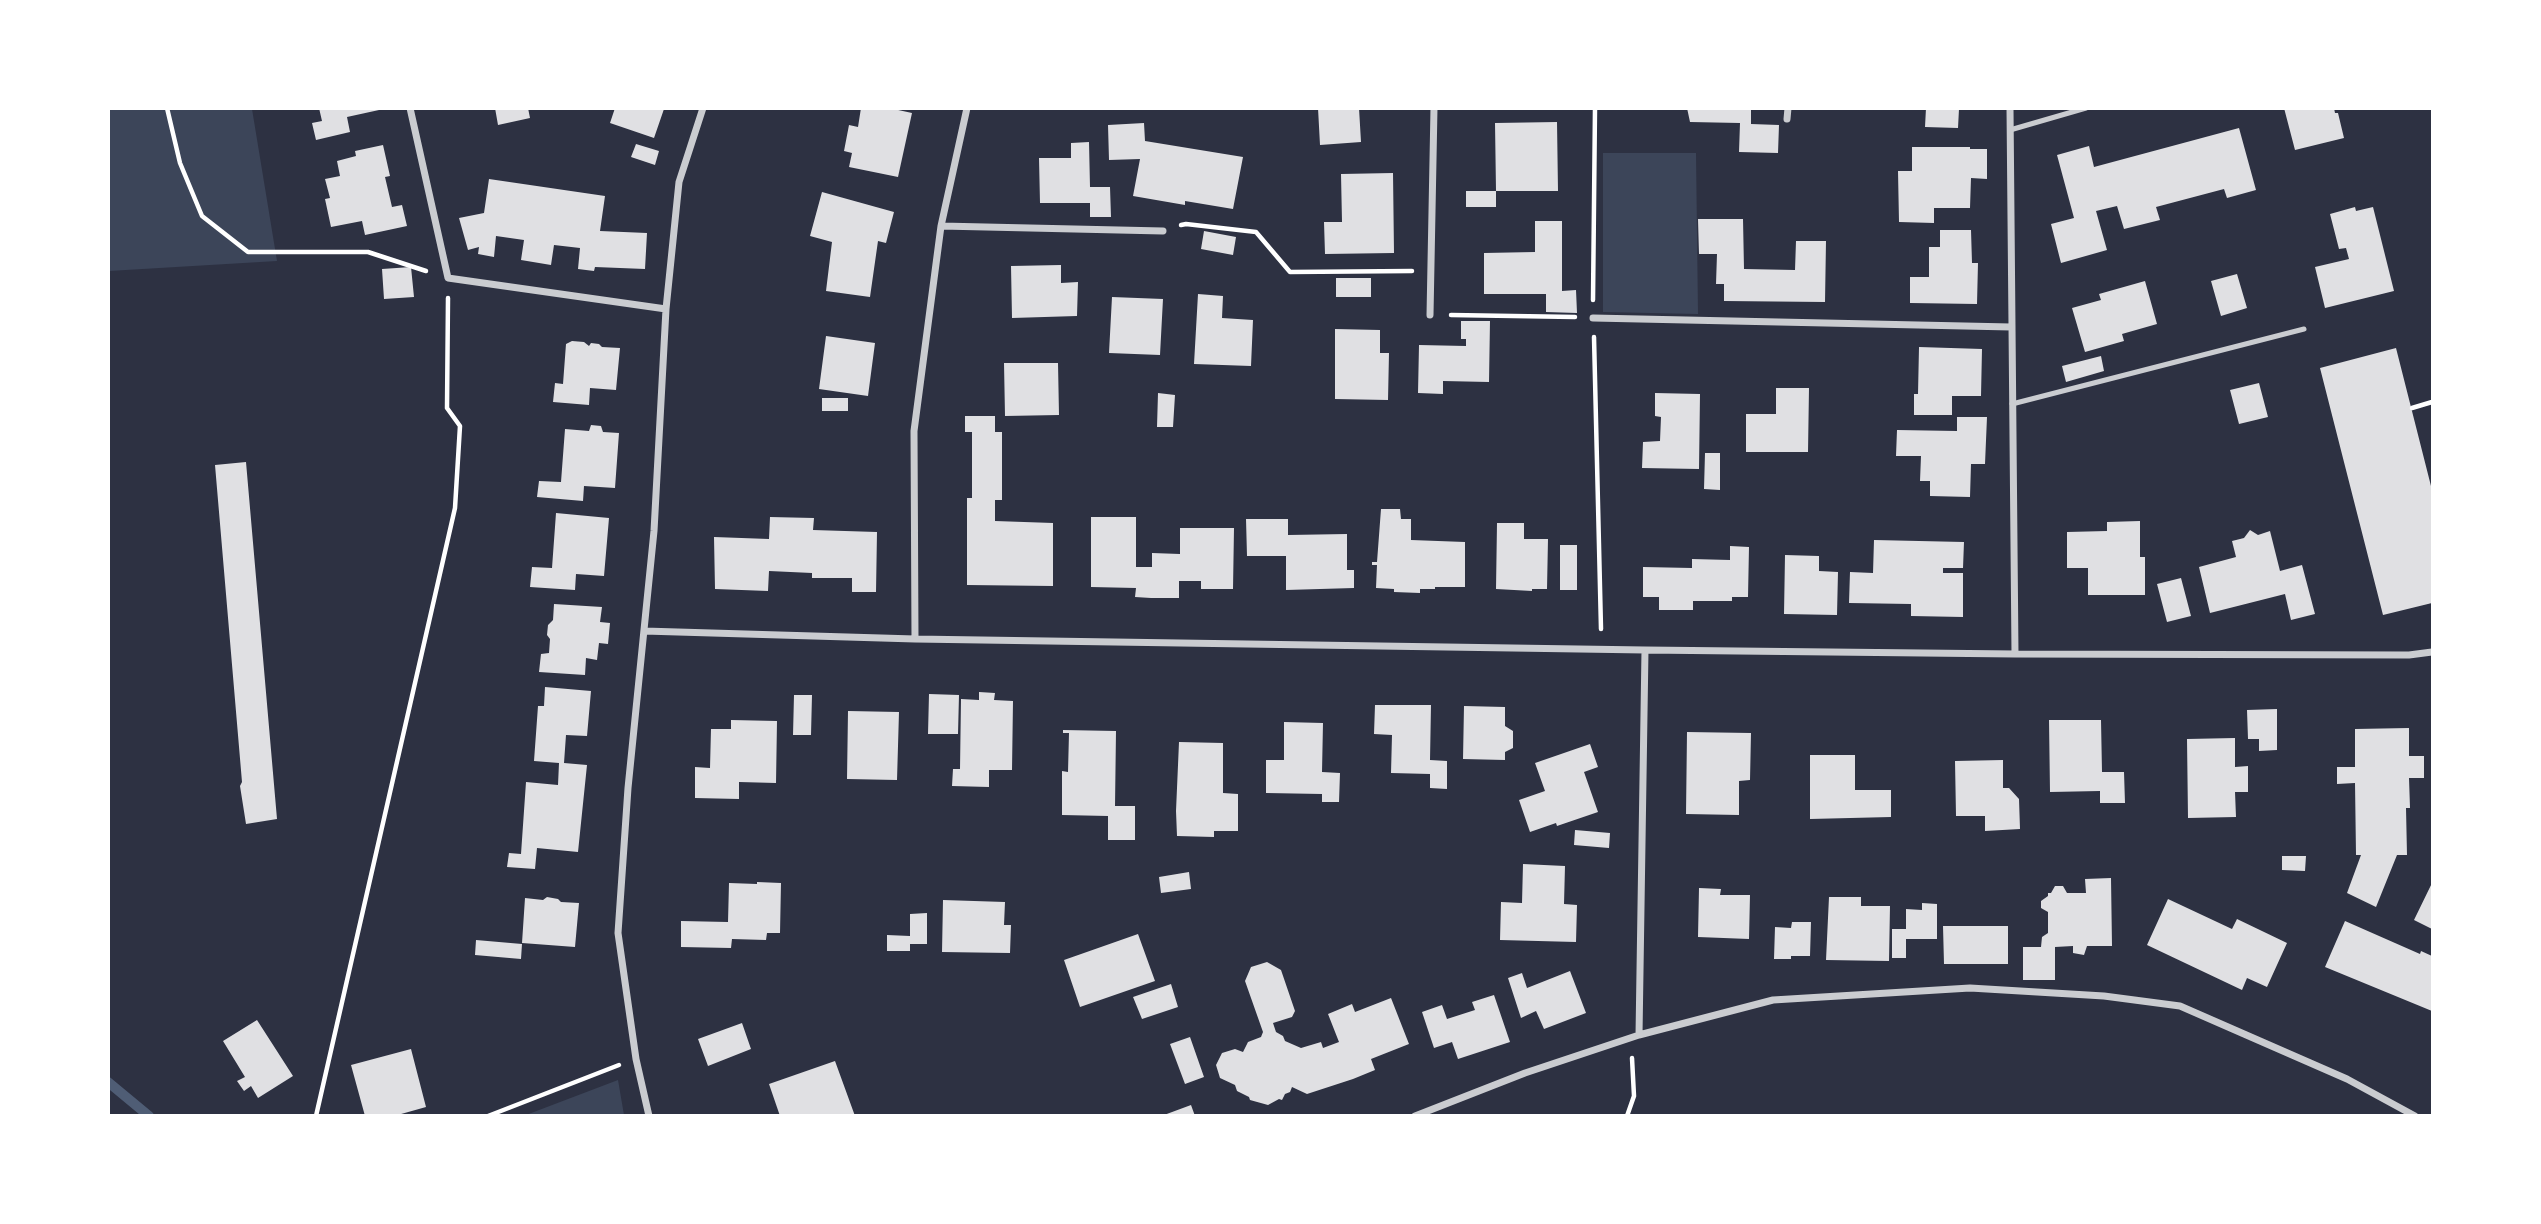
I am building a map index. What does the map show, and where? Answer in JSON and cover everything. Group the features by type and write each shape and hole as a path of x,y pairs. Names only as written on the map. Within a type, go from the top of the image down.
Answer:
{"street":[{"path":"410,108 448,278 666,309"},
{"path":"649,1115 636,1059 618,933 628,788 654,531 666,309 679,183 703,108"},
{"path":"915,639 914,431 941,226 967,108"},
{"path":"1430,315 1434,108"},
{"path":"1787,119 1788,108"},
{"path":"2010,108 2015,654"},
{"path":"941,226 1163,231"},
{"path":"1593,318 2011,327"},
{"path":"644,631 915,639 1645,650 2015,654 2409,655 2432,652"},
{"path":"1639,1035 1645,650"},
{"path":"1415,1115 1525,1073 1639,1035 1773,1000 1970,988 2104,996 2180,1006 2347,1079 2414,1115"}],"lane":[{"path":"2010,130 2086,108"},
{"path":"2012,404 2304,329"}],"path":[{"path":"167,108 180,163 202,216 248,252 368,252 448,278 447,408 460,426 455,508 446,558 316,1115"},
{"path":"1595,108 1593,318 1602,648"},
{"path":"1163,231 1186,224 1256,232 1290,272 1431,271"},
{"path":"1430,315 1593,318"},
{"path":"2412,408 2432,402"},
{"path":"1627,1115 1634,1096 1632,1052"},
{"path":"488,1115 636,1059"}],"shaded area":[{"path":"109,109 252,109 277,261 109,271"},
{"path":"1603,153 1696,153 1698,314 1603,312"},
{"path":"618,1080 624,1115 526,1115"}],"building":[{"path":"319,108 379,110 347,117 350,132 316,140 312,123 322,121"},
{"path":"495,108 528,108 530,118 498,125"},
{"path":"615,108 664,109 654,138 610,123"},
{"path":"861,108 889,108 912,113 898,177 849,167 852,153 844,151 849,125 858,127"},
{"path":"1318,108 1359,108 1361,142 1320,145"},
{"path":"1687,108 1751,108 1751,124 1779,125 1778,153 1739,152 1740,123 1690,122"},
{"path":"1926,108 1959,109 1958,128 1925,127"},
{"path":"2284,108 2334,108 2335,113 2338,113 2344,138 2295,150"},
{"path":"1557,122 1558,191 1496,191 1495,123"},
{"path":"1144,123 1145,141 1243,157 1233,209 1185,201 1185,205 1133,196 1140,159 1109,160 1108,125"},
{"path":"2239,128 2256,190 2227,198 2224,189 2156,207 2160,220 2124,229 2117,206 2096,211 2107,250 2061,263 2051,224 2074,218 2057,155 2089,146 2094,167"},
{"path":"1089,142 1090,187 1110,187 1111,217 1090,217 1090,203 1040,203 1039,158 1071,158 1071,143"},
{"path":"636,144 659,151 655,165 631,157"},
{"path":"383,145 390,176 385,177 392,207 402,205 407,226 365,235 362,221 331,227 325,199 330,198 325,179 340,176 337,161 356,156 355,151"},
{"path":"1912,147 1987,149 1987,179 1971,178 1970,208 1934,208 1934,223 1899,222 1898,171 1912,171"},
{"path":"1393,173 1394,253 1325,254 1324,222 1342,222 1341,174"},
{"path":"489,179 605,196 600,231 647,233 645,269 578,269 580,248 554,245 551,265 521,260 524,240 496,236 494,257 478,254 479,247 468,250 459,218 484,213"},
{"path":"1466,191 1496,191 1496,207 1466,207"},
{"path":"822,192 894,212 886,243 878,241 870,297 826,291 832,242 810,236"},
{"path":"2355,207 2356,211 2373,207 2394,291 2325,308 2315,267 2349,259 2346,248 2339,249 2330,214"},
{"path":"1698,219 1743,219 1744,269 1795,270 1796,241 1826,241 1825,302 1724,301 1724,284 1716,284 1717,254 1699,254"},
{"path":"1535,221 1562,221 1562,291 1576,290 1577,313 1546,312 1546,294 1484,294 1484,253 1535,252"},
{"path":"1940,230 1971,230 1972,263 1978,263 1977,304 1910,303 1910,277 1929,277 1929,247 1940,247"},
{"path":"1204,231 1236,237 1233,255 1201,249"},
{"path":"1061,265 1061,283 1078,282 1077,316 1012,318 1011,266"},
{"path":"411,267 414,297 384,299 382,269"},
{"path":"2237,274 2247,308 2221,316 2211,281"},
{"path":"1336,278 1371,278 1371,297 1336,297"},
{"path":"2145,281 2157,324 2122,334 2124,341 2085,352 2072,308 2101,300 2099,294"},
{"path":"1198,294 1223,296 1222,318 1253,320 1251,366 1194,364"},
{"path":"1112,297 1163,299 1160,355 1109,353"},
{"path":"1461,321 1490,321 1489,382 1443,381 1443,394 1418,393 1419,345 1466,346 1466,339 1461,339"},
{"path":"1335,329 1380,330 1380,353 1389,353 1388,400 1335,399"},
{"path":"826,336 875,343 868,396 819,389"},
{"path":"572,341 584,342 589,346 591,343 620,348 616,390 590,388 589,405 553,402 555,383 563,384 566,344"},
{"path":"1919,347 1982,349 1981,396 1952,396 1952,415 1914,415 1914,394 1918,394"},
{"path":"2396,348 2432,490 2432,603 2383,615 2320,368"},
{"path":"2101,356 2104,371 2066,382 2062,366"},
{"path":"1004,363 1058,363 1059,415 1005,416"},
{"path":"2259,383 2268,417 2239,424 2230,390"},
{"path":"1776,388 1809,388 1808,452 1746,452 1746,414 1776,414"},
{"path":"1158,393 1175,395 1173,427 1157,427"},
{"path":"1655,393 1700,394 1699,469 1642,468 1643,442 1660,441 1661,417 1655,416"},
{"path":"822,398 848,398 848,411 822,411"},
{"path":"965,416 995,416 995,432 1002,432 1002,500 995,500 995,521 1053,523 1053,586 967,585 967,498 972,498 972,432 965,432"},
{"path":"1957,417 1987,417 1985,464 1971,464 1970,497 1930,496 1930,481 1920,481 1921,456 1896,456 1897,430 1957,431"},
{"path":"591,425 601,426 603,432 619,433 615,488 584,486 583,501 537,497 539,481 561,482 565,429 589,431"},
{"path":"1705,453 1720,453 1720,490 1704,489"},
{"path":"246,462 277,819 246,824 240,786 242,782 215,465"},
{"path":"1381,509 1400,509 1401,519 1411,519 1411,540 1465,542 1465,587 1420,589 1420,593 1376,588 1377,565 1372,565 1372,562 1377,562"},
{"path":"556,513 609,518 604,576 576,574 575,590 530,587 532,567 552,568"},
{"path":"770,517 814,518 813,530 877,532 876,592 852,592 852,578 812,578 812,573 769,571 768,591 715,589 714,537 769,539"},
{"path":"1091,517 1136,517 1136,567 1152,567 1152,553 1180,554 1180,528 1234,528 1233,589 1201,589 1201,581 1179,581 1179,598 1151,598 1135,597 1136,588 1091,587"},
{"path":"1246,519 1288,519 1288,535 1347,534 1347,570 1354,570 1354,588 1286,590 1286,556 1247,556"},
{"path":"2140,521 2140,557 2145,557 2145,595 2088,595 2088,568 2067,568 2067,532 2107,531 2107,522"},
{"path":"1497,523 1524,523 1524,539 1548,539 1547,589 1496,589"},
{"path":"2250,530 2258,535 2270,531 2280,571 2302,565 2315,614 2291,620 2285,594 2210,613 2199,567 2236,557 2232,541 2244,538"},
{"path":"1874,540 1964,542 1963,568 1943,568 1943,573 1963,573 1963,617 1911,616 1911,604 1849,603 1850,572 1873,573"},
{"path":"1560,545 1577,545 1577,590 1560,590"},
{"path":"1730,546 1749,547 1748,597 1732,597 1732,601 1693,601 1693,610 1659,610 1659,597 1643,597 1643,567 1692,568 1692,559 1730,560"},
{"path":"1785,555 1819,556 1819,571 1838,572 1837,615 1784,614"},
{"path":"2181,578 2191,616 2167,622 2157,584"},
{"path":"554,604 602,607 600,622 610,623 608,644 599,643 597,660 586,658 585,675 539,672 541,654 549,653 548,625 553,620"},
{"path":"545,687 591,691 587,736 566,735 564,763 587,765 578,852 537,848 535,869 507,867 509,853 521,854 526,782 558,785 559,763 534,761 538,706 544,706"},
{"path":"979,692 995,693 994,700 1013,701 1012,770 989,770 989,787 952,786 953,769 960,769 961,699 979,700"},
{"path":"929,694 959,695 958,734 928,734"},
{"path":"794,695 812,695 811,735 793,735"},
{"path":"1375,705 1431,705 1430,760 1447,761 1447,789 1430,788 1430,774 1391,773 1392,735 1374,734"},
{"path":"1464,706 1505,707 1505,726 1513,731 1513,748 1505,752 1505,760 1463,759"},
{"path":"2277,709 2277,750 2259,751 2259,739 2248,739 2247,710"},
{"path":"848,711 899,712 897,780 847,779"},
{"path":"731,720 777,721 776,783 739,782 739,799 695,798 695,767 710,768 711,729 731,729"},
{"path":"2049,720 2101,720 2102,772 2124,772 2125,803 2100,803 2100,791 2050,792"},
{"path":"1284,722 1323,723 1322,772 1340,773 1339,802 1322,802 1322,794 1266,793 1266,760 1284,760"},
{"path":"2409,728 2409,756 2424,756 2424,778 2409,778 2410,808 2406,808 2407,855 2397,855 2376,907 2347,893 2361,855 2356,855 2355,783 2337,784 2337,767 2355,767 2355,729"},
{"path":"1063,730 1116,731 1115,806 1135,806 1135,840 1108,840 1108,816 1062,815 1062,771 1068,772 1069,733 1063,733"},
{"path":"1687,732 1751,733 1750,780 1739,781 1739,815 1686,814"},
{"path":"2235,738 2235,767 2248,766 2248,792 2235,792 2236,817 2188,818 2187,739"},
{"path":"1179,742 1223,743 1223,793 1238,794 1238,831 1214,831 1214,837 1177,836"},
{"path":"1590,744 1598,767 1584,772 1598,812 1530,832 1519,800 1545,791 1535,763"},
{"path":"1810,755 1855,755 1855,790 1891,790 1891,817 1810,819"},
{"path":"2003,760 2003,788 2009,788 2019,799 2020,829 1985,831 1985,816 1956,816 1955,761"},
{"path":"1575,830 1610,833 1609,848 1574,845"},
{"path":"2282,856 2306,856 2305,871 2282,870"},
{"path":"1523,864 1565,866 1564,904 1577,905 1576,942 1500,940 1501,902 1522,903"},
{"path":"1189,872 1191,889 1161,893 1159,877"},
{"path":"2111,878 2112,946 2087,946 2084,955 2073,953 2073,946 2055,947 2055,980 2023,980 2023,947 2041,947 2042,937 2048,933 2048,912 2041,908 2041,901 2055,886 2063,886 2067,893 2086,893 2085,879"},
{"path":"729,883 781,883 780,933 767,933 766,940 732,939 731,948 681,947 681,921 728,922"},
{"path":"2432,883 2432,929 2414,920"},
{"path":"1699,888 1721,889 1720,895 1750,895 1749,939 1698,937"},
{"path":"547,897 561,902 579,903 575,947 522,943 525,898 543,900"},
{"path":"1829,897 1861,897 1861,906 1890,906 1889,961 1826,960"},
{"path":"2168,899 2232,929 2237,919 2287,943 2267,987 2247,978 2242,990 2147,945"},
{"path":"943,900 1005,902 1004,925 1011,925 1010,953 942,952"},
{"path":"1922,903 1937,904 1937,939 1906,939 1906,958 1892,958 1892,929 1906,929 1906,909 1922,910"},
{"path":"927,913 927,944 910,944 910,951 887,951 887,935 910,936 910,914"},
{"path":"2345,921 2420,954 2421,951 2432,956 2432,1011 2325,967"},
{"path":"1792,922 1811,922 1810,956 1774,959 1775,927 1791,928"},
{"path":"1943,926 2008,926 2008,964 1944,964"},
{"path":"1138,934 1155,981 1080,1007 1064,960"},
{"path":"476,940 522,944 521,959 475,955"},
{"path":"1267,962 1281,970 1295,1011 1292,1017 1273,1023 1276,1032 1283,1036 1285,1041 1301,1048 1321,1042 1323,1048 1339,1042 1328,1014 1352,1004 1355,1012 1391,998 1409,1044 1371,1059 1375,1070 1353,1079 1307,1094 1292,1087 1282,1100 1268,1105 1250,1100 1237,1091 1235,1085 1220,1078 1216,1065 1222,1053 1235,1049 1243,1052 1248,1042 1261,1037 1263,1032 1245,981 1251,967"},
{"path":"1570,971 1586,1013 1544,1029 1536,1011 1521,1018 1508,978 1522,973 1527,988"},
{"path":"1171,984 1178,1007 1142,1019 1133,997"},
{"path":"1494,995 1510,1042 1458,1059 1452,1042 1434,1048 1422,1012 1442,1005 1447,1019 1475,1010 1472,1002"},
{"path":"257,1020 293,1076 258,1098 251,1086 244,1091 237,1081 245,1077 223,1041"},
{"path":"742,1023 751,1049 708,1066 698,1039"},
{"path":"1190,1037 1204,1077 1185,1084 1170,1044"},
{"path":"411,1049 426,1107 394,1116 365,1116 351,1065"},
{"path":"835,1061 855,1116 780,1116 769,1084"},
{"path":"1191,1105 1195,1116 1164,1116 1164,1115"}],"waterway":[{"path":"108,1082 149,1116"}]}
